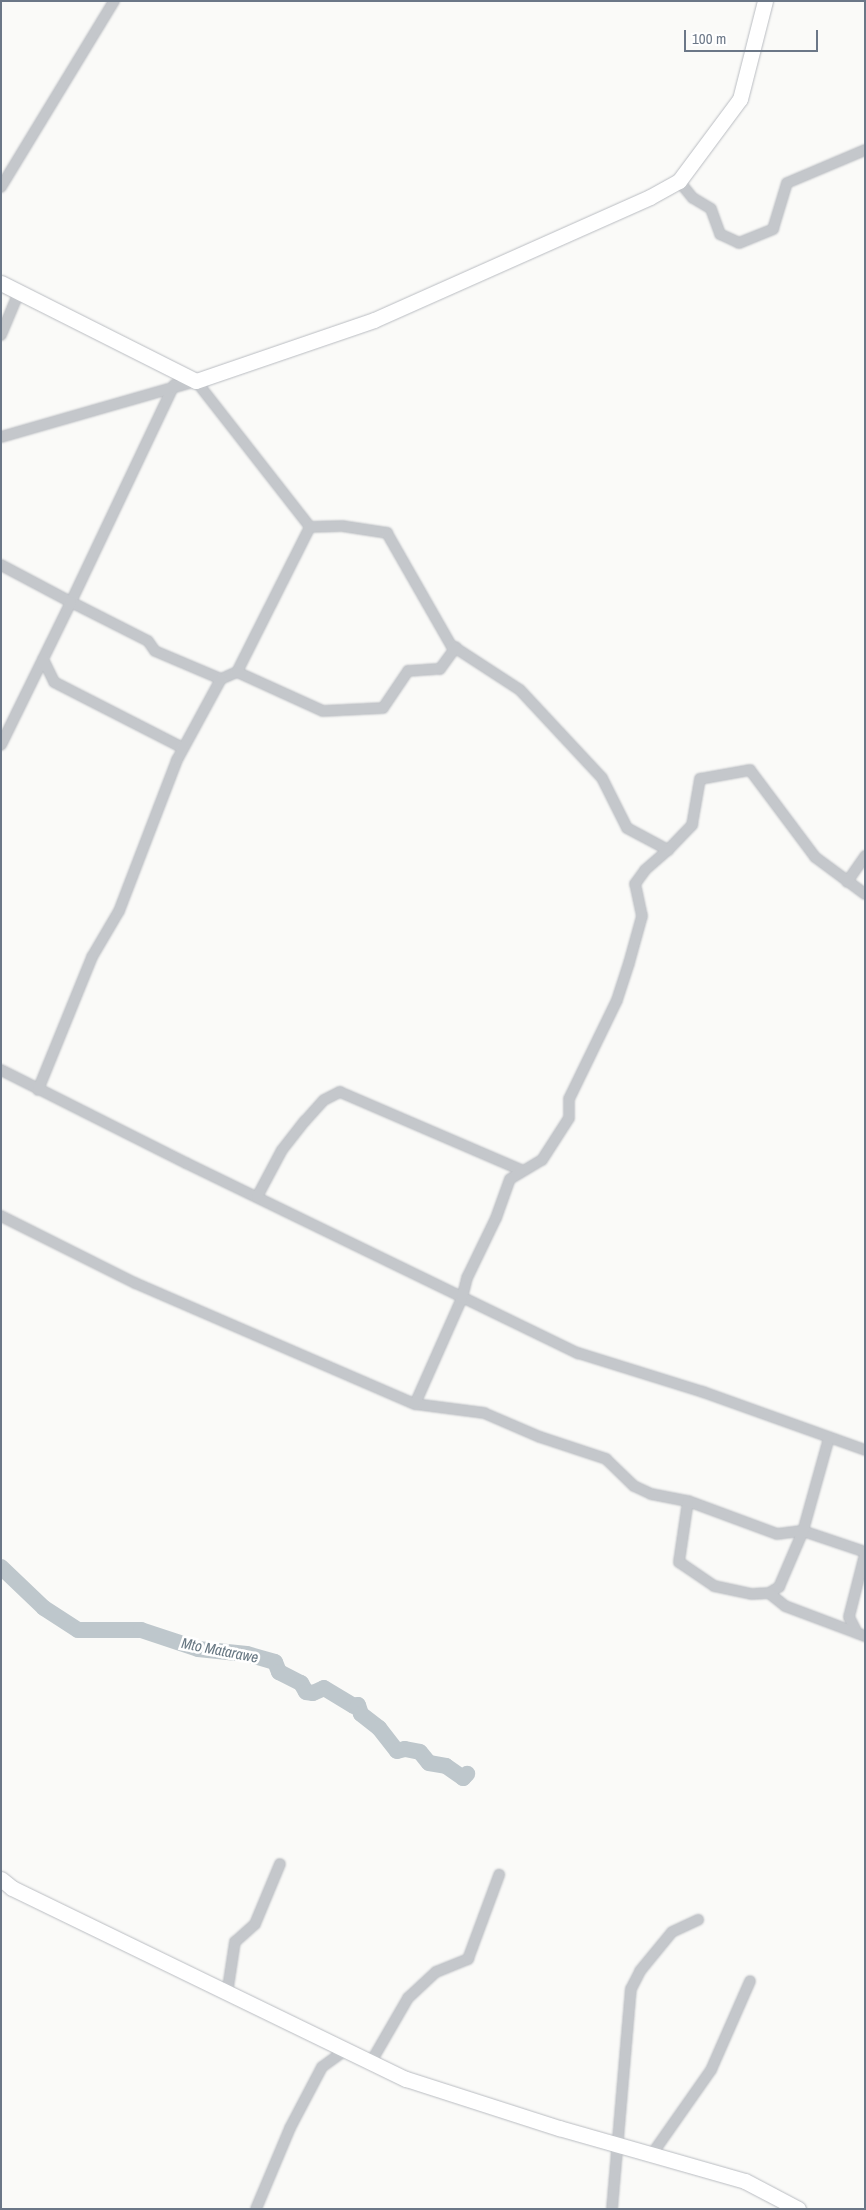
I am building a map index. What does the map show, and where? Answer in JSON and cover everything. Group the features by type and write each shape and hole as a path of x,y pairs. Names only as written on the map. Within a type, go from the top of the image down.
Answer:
{"street":[{"path":"1,187 114,1"},
{"path":"1,437 196,382 374,320 650,197 679,181 740,99 765,1"},
{"path":"679,181 693,198 712,209 720,234 739,243 773,229 787,184 865,150"},
{"path":"1,283 196,382 310,527"},
{"path":"1,335 19,292"},
{"path":"1,745 180,373"},
{"path":"310,527 342,526 387,533 451,645 520,690 602,778 628,828 668,850"},
{"path":"38,1090 92,957 119,911 183,748 221,679 236,672 310,527"},
{"path":"1,565 148,641 155,651 221,679"},
{"path":"236,672 323,711 383,708 408,671 440,668 456,647"},
{"path":"43,659 54,682 183,748"},
{"path":"415,1404 462,1298 467,1278 496,1218 510,1179 521,1170 542,1160 569,1118 569,1099 616,1000 629,963 642,916 635,884 645,870 692,825 700,779 750,770 815,857 865,894"},
{"path":"848,882 865,856"},
{"path":"1,1070 257,1198 578,1353 702,1392 865,1450"},
{"path":"257,1198 282,1150 304,1121 324,1100 340,1092 521,1170"},
{"path":"1,1216 135,1283 415,1404 484,1413 540,1437 606,1459 634,1486 651,1494 688,1502 777,1534 803,1531 865,1553 849,1617 861,1634"},
{"path":"688,1502 679,1562 714,1586 752,1594 769,1593 779,1587 803,1531 828,1438"},
{"path":"769,1593 785,1606 861,1634"},
{"path":"227,1994 235,1942 255,1924 280,1864"},
{"path":"371,2062 408,1998 436,1972 468,1958 499,1875"},
{"path":"3,1882 227,1994 406,2079 615,2144 745,2181 798,2209"},
{"path":"612,2209 615,2144 631,1989 640,1971 672,1932 698,1920"},
{"path":"652,2154 711,2070 750,1981"},
{"path":"256,2209 290,2128 322,2067 344,2050"}],"waterway":[{"name":"Mto Matarawe","path":"1,1567 44,1608 78,1630 141,1630 198,1649 247,1654 275,1662 279,1672 301,1683 306,1692 313,1693 324,1688 354,1706 358,1705 361,1714 379,1728 397,1751 405,1749 420,1752 429,1763 446,1766 463,1778 467,1774"}]}
